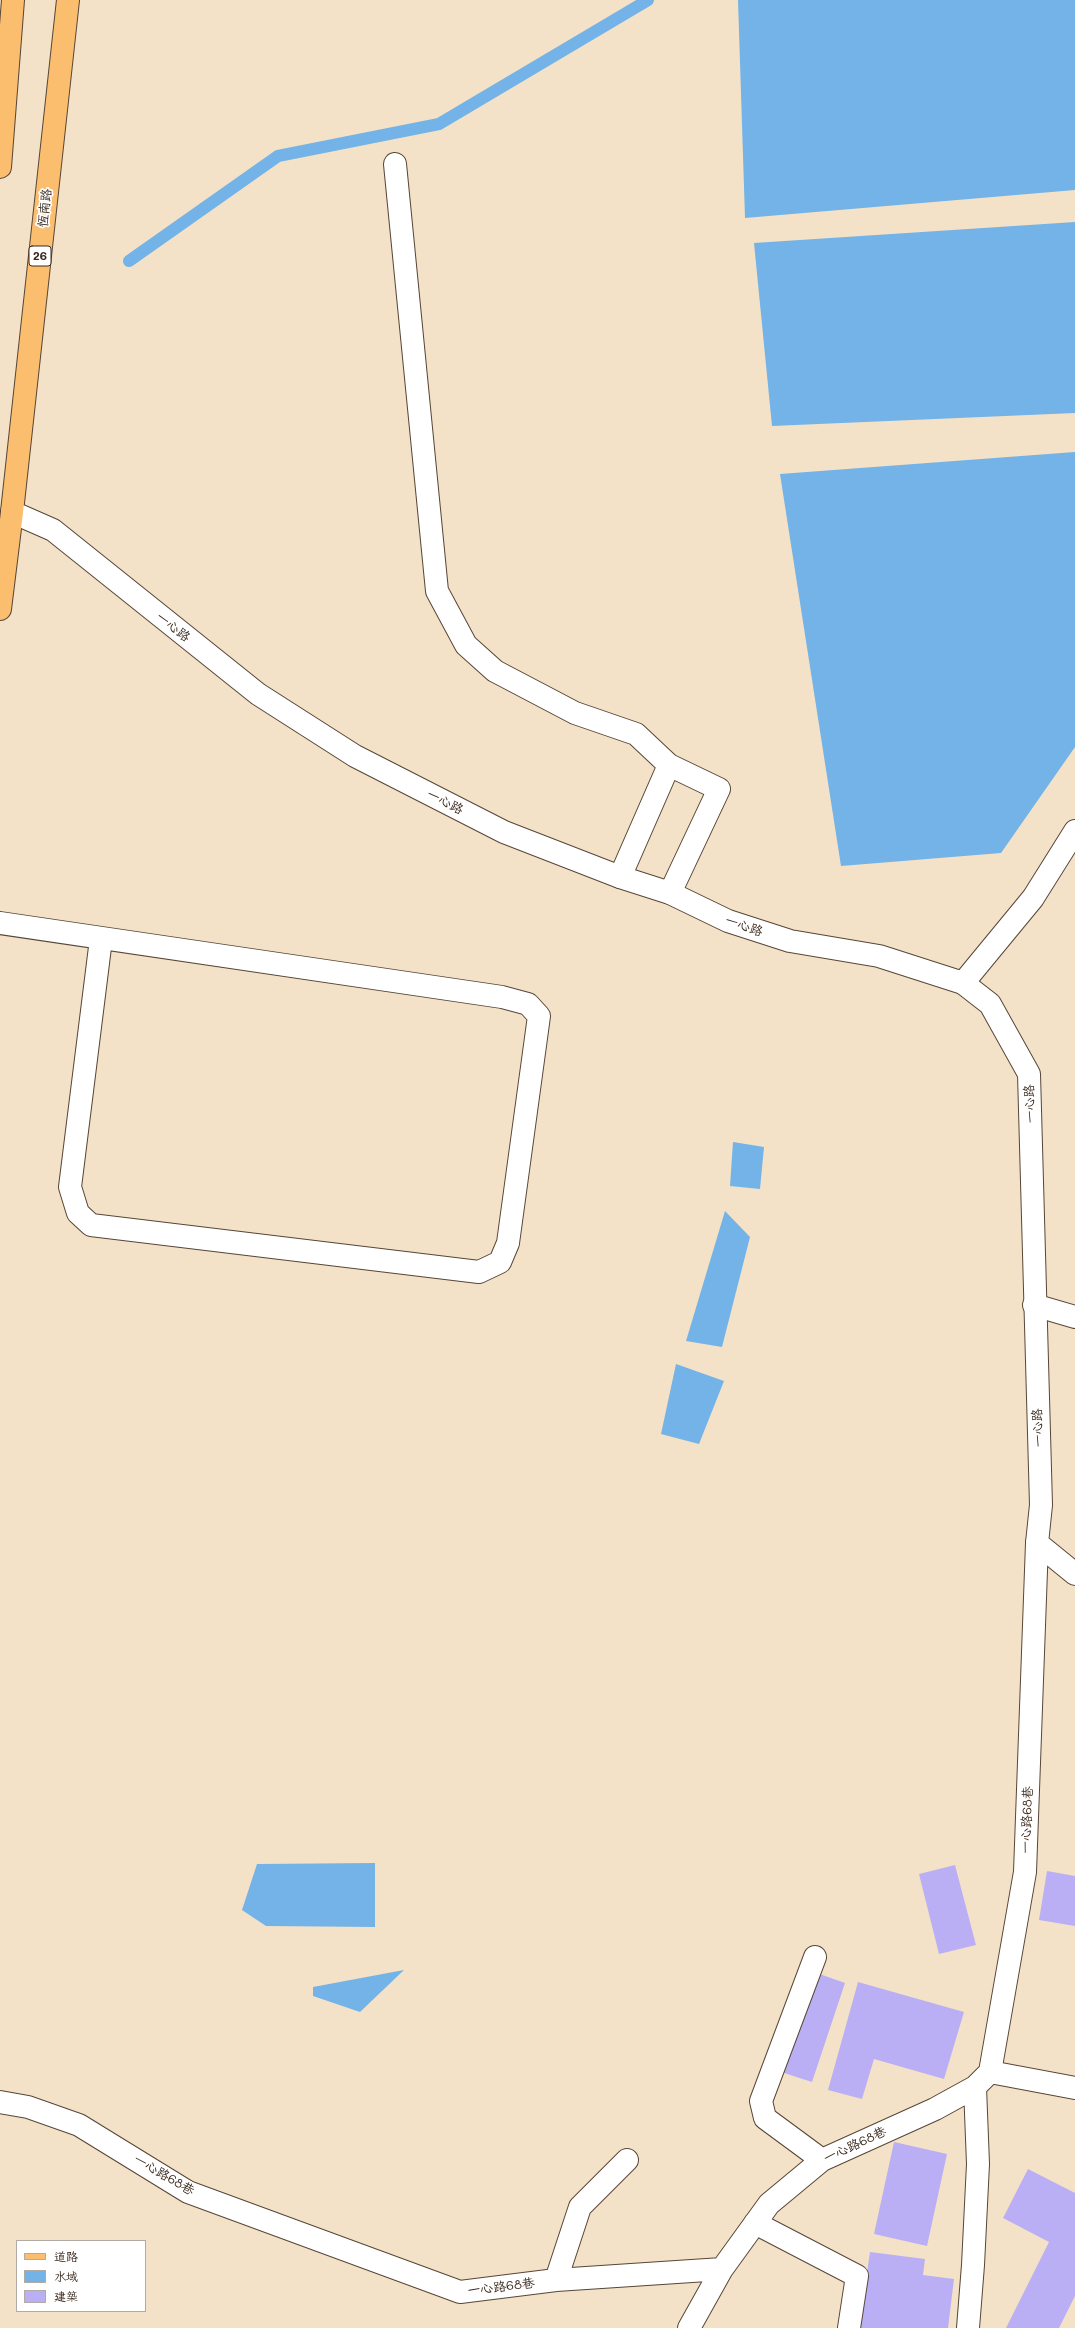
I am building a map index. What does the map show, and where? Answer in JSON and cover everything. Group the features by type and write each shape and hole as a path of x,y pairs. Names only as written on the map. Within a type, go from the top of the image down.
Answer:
{"main road":[{"path":"0,167 13,0"},
{"name":"恆南路","path":"6,511 68,0"},
{"name":"26","path":"0,609 6,511"}],"street":[{"path":"395,164 437,591 466,645 495,671 575,713 636,734 669,765 719,789 670,894"},
{"name":"一心路","path":"6,511 53,530 258,694 355,756 504,832 620,877 670,894 728,921 790,941 879,956 963,983 990,1004 1029,1074 1034,1196 1034,1305 1041,1505 1037,1543"},
{"path":"620,877 669,765"},
{"path":"963,983 1033,898 1075,831"},
{"path":"0,923 502,997 528,1004 539,1016 508,1243 500,1262 479,1272 91,1225 78,1213 70,1187 101,939"},
{"path":"1034,1305 1075,1317"},
{"path":"1037,1543 1075,1574"},
{"name":"一心路68巷","path":"968,2328 973,2265 983,2079 1025,1872 1037,1543"},
{"path":"815,1957 761,2101 765,2118 822,2160"},
{"path":"983,2079 1075,2088"},
{"name":"一心路68巷","path":"0,2102 28,2107 79,2124 188,2192 460,2292 556,2280 722,2269 769,2204 822,2160 934,2109 983,2079"},
{"path":"556,2280 580,2207 626,2160"},
{"path":"756,2223 857,2276 849,2328"},
{"path":"689,2328 722,2269"}],"water":[{"path":"738,0 1075,0 1075,190 745,218"},
{"path":"1075,222 1075,413 772,426 754,243"},
{"path":"1075,452 1075,747 1001,853 841,866 780,474"},
{"path":"733,1142 764,1147 760,1189 730,1186"},
{"path":"725,1211 750,1237 722,1347 686,1341"},
{"path":"676,1364 724,1381 699,1444 661,1434"},
{"path":"375,1863 375,1927 266,1926 242,1910 257,1864"},
{"path":"404,1970 360,2012 313,1996 313,1987"}],"building":[{"path":"955,1865 976,1945 939,1954 919,1874"},
{"path":"1047,1871 1075,1876 1075,1926 1039,1920"},
{"path":"814,1972 845,1983 812,2082 781,2072"},
{"path":"858,1982 964,2012 944,2079 874,2059 862,2099 828,2090"},
{"path":"894,2142 947,2154 927,2246 874,2234"},
{"path":"1028,2169 1075,2193 1075,2296 1059,2328 1006,2328 1049,2242 1003,2218"},
{"path":"870,2252 925,2259 923,2275 954,2279 948,2328 859,2328"}],"waterway":[{"path":"129,261 278,156 439,124 648,0"}]}
